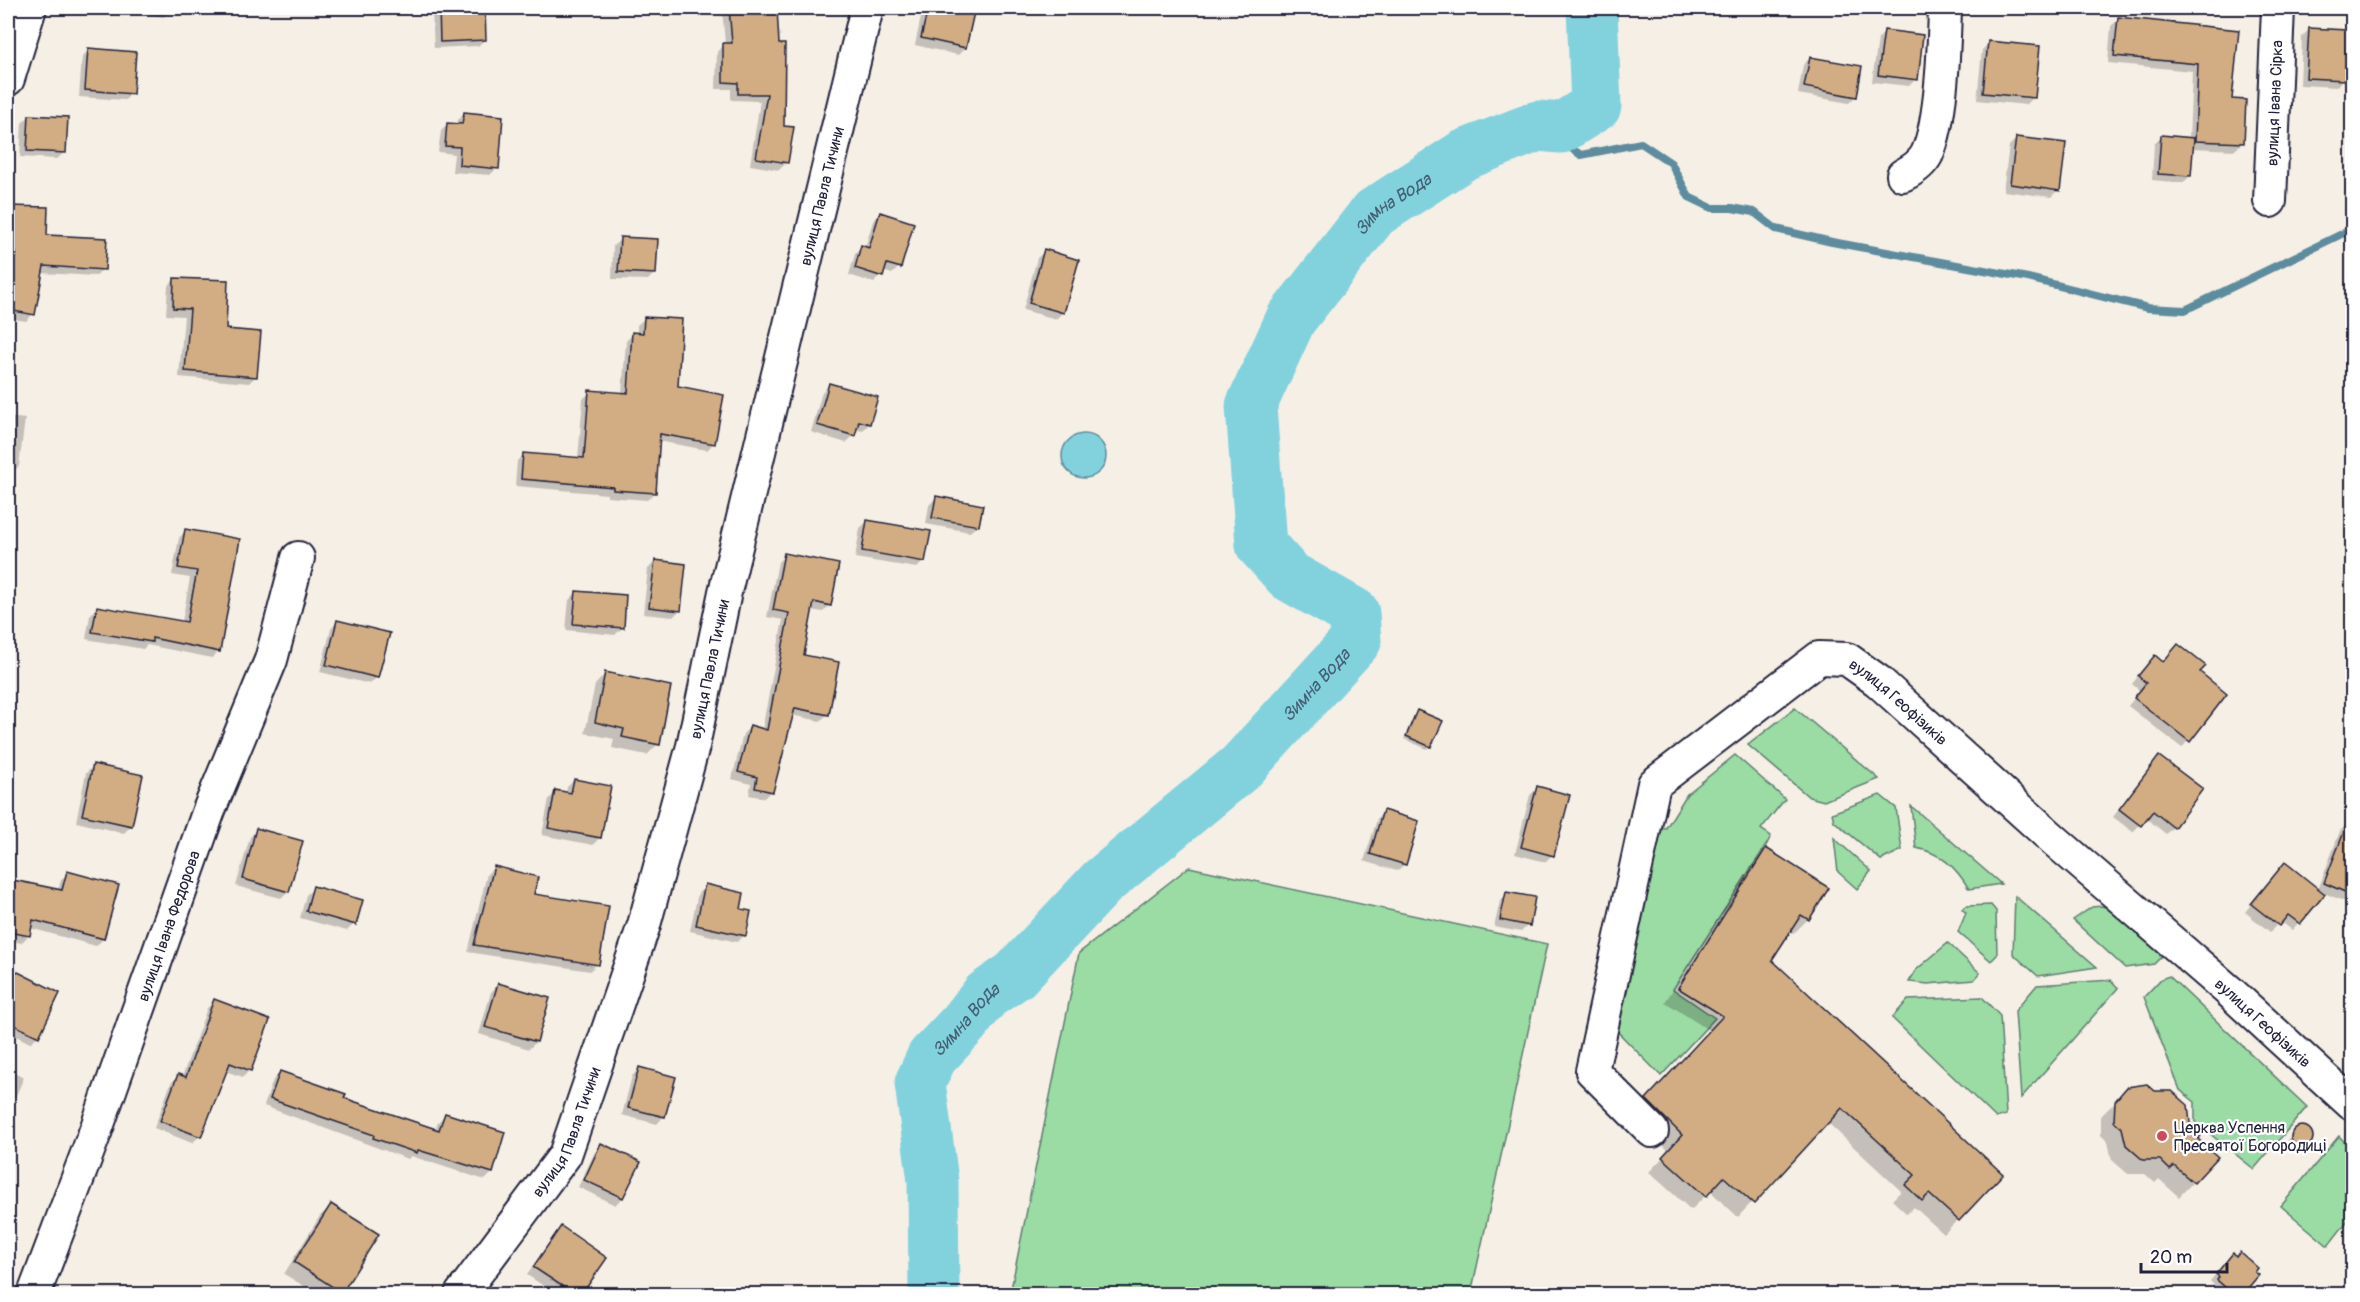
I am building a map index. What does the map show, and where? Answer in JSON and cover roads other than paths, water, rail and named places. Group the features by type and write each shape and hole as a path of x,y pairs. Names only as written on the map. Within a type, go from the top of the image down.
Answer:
{"street":[{"path":"8,78 30,8"},
{"name":"вулиця Павла Тичини","path":"461,1294 565,1155 644,924 693,746 728,580 867,8"},
{"path":"1903,175 1916,169 1926,155 1935,129 1944,40 1944,8"},
{"name":"вулиця Івана Сірка","path":"2270,201 2278,8"},
{"name":"вулиця Івана Федорова","path":"34,1294 96,1130 209,810 271,660 297,558"},
{"name":"вулиця Геофізиків","path":"1652,1131 1592,1071 1654,784 1819,658 1847,659 1878,681 2053,839 2229,991 2352,1104"}],"water":[{"path":"1084,434 1099,441 1106,456 1099,471 1084,478 1069,471 1062,456 1069,441"}],"waterway":[{"name":"Зимна Вода","path":"934,1294 933,1181 920,1083 932,1057 964,1023 986,995 1015,975 1102,882 1241,767 1356,641 1354,613 1289,576 1261,545 1251,406 1291,319 1374,213 1464,155 1538,126 1561,128 1596,106 1592,8"},
{"path":"1538,126 1581,155 1641,143 1671,163 1689,197 1712,208 1732,208 1754,212 1776,229 1832,242 2028,278 2148,308 2185,310 2352,229"}],"place":[{"name":"Церква Успення Пресвятої Богородиці","path":"2162,1136"}]}
